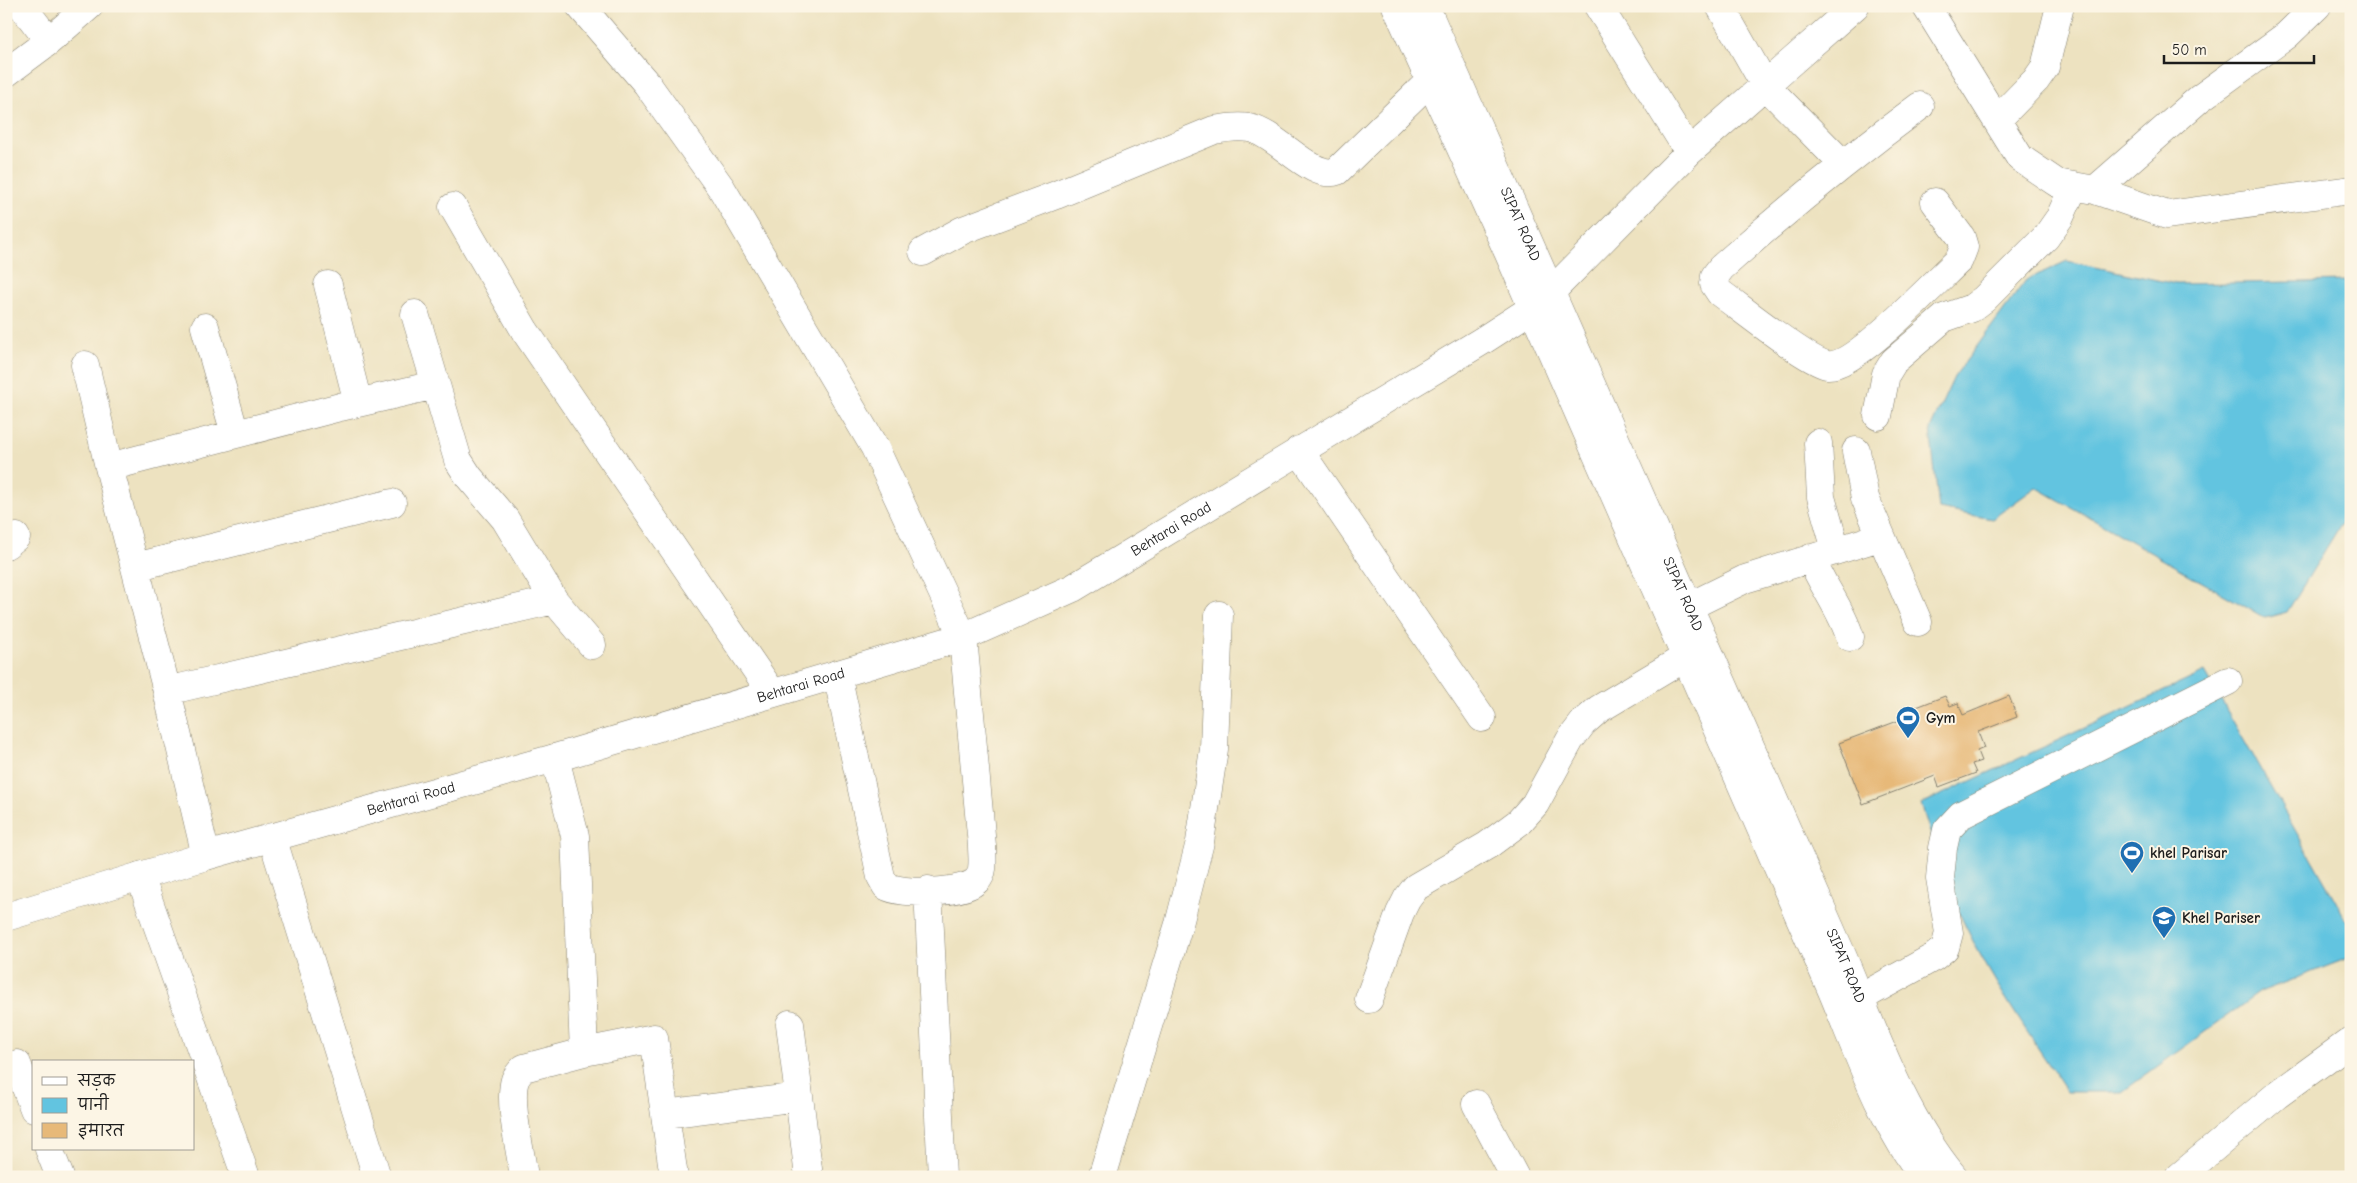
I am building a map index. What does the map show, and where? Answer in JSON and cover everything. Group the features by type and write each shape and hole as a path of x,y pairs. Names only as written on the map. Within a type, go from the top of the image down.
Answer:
{"main road":[{"path":"22,6 49,41"},
{"path":"6,73 49,41 89,6"},
{"path":"580,6 647,84 722,189 875,448 963,637 982,846 982,872 978,880 956,890 891,889 886,886 881,877 837,674"},
{"name":"SIPAT ROAD","path":"1396,6 1542,301 1688,607 1895,1080 1938,1157 1954,1177"},
{"name":"SIPAT ROAD","path":"1425,6 1686,657 1880,1105 1907,1156 1924,1177"},
{"path":"1598,6 1688,152"},
{"path":"1720,6 1765,85 1842,163"},
{"name":"Behtarai Road","path":"6,917 206,856 555,758 963,637 1073,588 1178,526 1542,301 1688,152 1855,6"},
{"path":"1926,6 1998,119 2020,158 2057,183 2085,188 2167,215 2351,190"},
{"path":"1998,119 2036,80 2045,67 2060,6"},
{"path":"1878,416 1886,374 1894,361 1944,318 1972,308 1984,300 2046,237 2060,217 2085,188 2199,99 2287,34 2317,6"},
{"path":"923,252 963,230 1056,196 1214,130 1229,127 1249,128 1263,133 1316,170 1331,173 1338,171 1431,80"},
{"path":"1920,106 1842,163 1756,237 1715,276 1714,284 1720,293 1816,361 1837,365 1854,356 1896,320 1959,260 1964,247 1961,237 1935,202"},
{"path":"453,207 525,331 772,693"},
{"path":"328,286 358,403"},
{"path":"415,314 458,460 469,477 505,519 554,600 592,645"},
{"path":"205,327 235,434"},
{"path":"86,364 109,467 168,691 206,856"},
{"path":"109,467 435,385"},
{"path":"1818,443 1823,554 1818,576 1845,620 1850,637"},
{"path":"1299,450 1482,718"},
{"path":"1856,451 1865,498 1880,537 1918,622"},
{"path":"135,567 392,503"},
{"path":"1688,607 1745,579 1880,537"},
{"path":"168,691 554,600"},
{"path":"1102,1177 1179,924 1200,842 1214,749 1219,615"},
{"path":"1369,999 1400,913 1416,887 1488,845 1519,822 1544,790 1570,740 1583,723 1599,709 1686,657"},
{"path":"1860,998 1934,957 1945,948 1949,933 1940,878 1943,848 1946,830 1961,815 2228,681"},
{"path":"555,758 575,836 584,1052"},
{"path":"272,837 377,1177"},
{"path":"140,876 239,1174"},
{"path":"928,890 942,1177"},
{"path":"790,1024 809,1177"},
{"path":"524,1177 514,1110 513,1090 517,1075 524,1068 584,1052 654,1038 674,1177"},
{"path":"2179,1177 2277,1095 2351,1041"},
{"path":"17,1064 32,1104"},
{"path":"665,1114 799,1097"},
{"path":"1476,1104 1515,1177"},
{"path":"49,1150 60,1177"}],"water":[{"path":"2067,261 2176,284 2351,281 2351,508 2287,612 2265,618 2036,487 1992,519 1939,509 1930,429 1954,377 2026,280"},
{"name":"khel Parisar","path":"2205,672 2351,928 2351,957 2260,992 2122,1092 2067,1092 2012,1009 1975,945 1951,894 1921,804"}],"building":[{"path":"1945,696 1950,706 1958,703 1963,715 2009,696 2017,717 1978,732 1984,748 1977,751 1981,761 1972,764 1976,773 1939,787 1935,776 1863,804 1839,743 1911,716 1909,710"}],"place":[{"name":"Gym","path":"1908,739"},
{"name":"khel Parisar","path":"2132,874"},
{"name":"Khel Pariser","path":"2164,939"}]}
